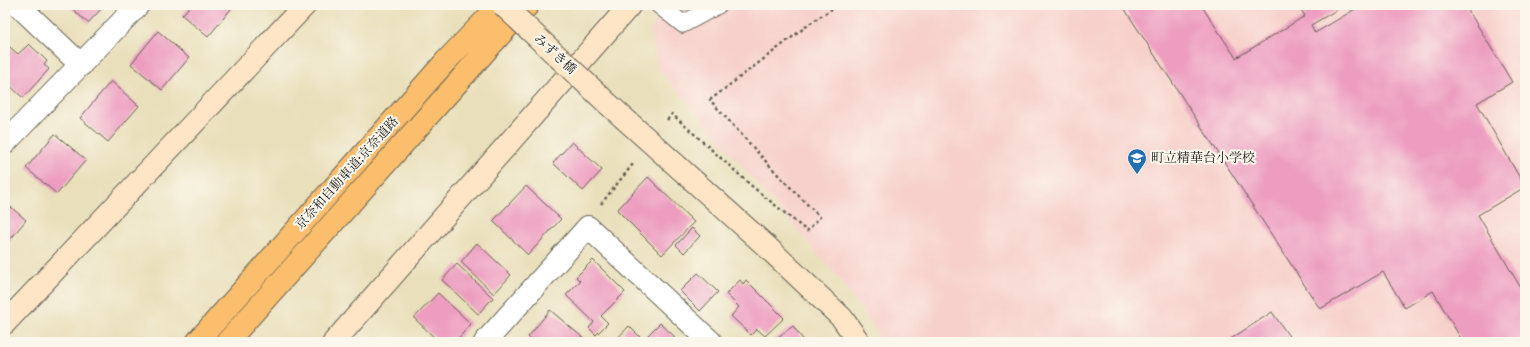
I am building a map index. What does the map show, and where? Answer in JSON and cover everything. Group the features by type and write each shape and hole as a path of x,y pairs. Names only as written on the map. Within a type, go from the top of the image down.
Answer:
{"highway":[{"name":"京奈和自動車道;京奈道路","path":"197,342 446,61 501,5"},
{"name":"京奈和自動車道;京奈道路","path":"228,342 528,5"}],"street":[{"path":"18,5 81,65"},
{"path":"5,143 138,5"},
{"path":"6,321 305,5"},
{"name":"みずき橋","path":"501,5 792,270 842,318 859,342"},
{"path":"334,342 630,5"},
{"path":"485,342 588,227 711,342"}],"lane":[{"path":"659,5 683,24 718,5"}],"path":[{"path":"665,122 672,114 754,188 807,231 820,217 781,178 710,100 812,22 838,5"},
{"path":"588,227 594,212 637,158"}],"shaded area":[{"name":"町立精華台小学校","path":"669,5 1525,5 1525,342 884,342 842,282 658,68 650,30"}],"building":[{"path":"68,5 105,5 88,23"},
{"path":"191,5 227,5 231,9 208,37 182,15"},
{"path":"1122,5 1201,5 1236,58 1305,16 1298,5 1345,5 1311,25 1315,33 1362,5 1465,5 1512,82 1477,103 1525,187 1478,215 1525,295 1525,342 1463,342 1433,291 1405,308 1383,272 1320,309"},
{"path":"158,31 189,58 162,90 131,64"},
{"path":"5,43 18,54 29,44 47,61 44,65 49,69 23,98 5,81"},
{"path":"111,81 139,106 108,142 80,118"},
{"path":"55,134 86,160 57,194 26,168"},
{"path":"572,142 602,170 583,191 553,163"},
{"path":"648,177 694,222 662,255 617,210"},
{"path":"526,186 561,219 528,255 493,221"},
{"path":"5,202 26,220 5,246"},
{"path":"692,228 700,236 684,253 676,245"},
{"path":"477,243 511,275 494,294 461,262"},
{"path":"593,260 625,292 601,316 608,323 596,335 589,328 594,322 566,295 580,281 576,277"},
{"path":"457,264 493,298 478,314 442,280"},
{"path":"698,273 718,292 700,311 680,291"},
{"path":"740,280 743,284 746,280 784,318 765,336 757,329 751,335 731,316 739,307 726,294"},
{"path":"438,293 471,324 455,342 439,342 414,318"},
{"path":"550,310 588,342 534,342 528,337"},
{"path":"1272,312 1293,342 1226,342"},
{"path":"660,323 675,337 670,342 614,342 629,326 643,340"},
{"path":"793,326 805,342 771,342"}],"place":[{"name":"町立精華台小学校","path":"1137,175"}]}
